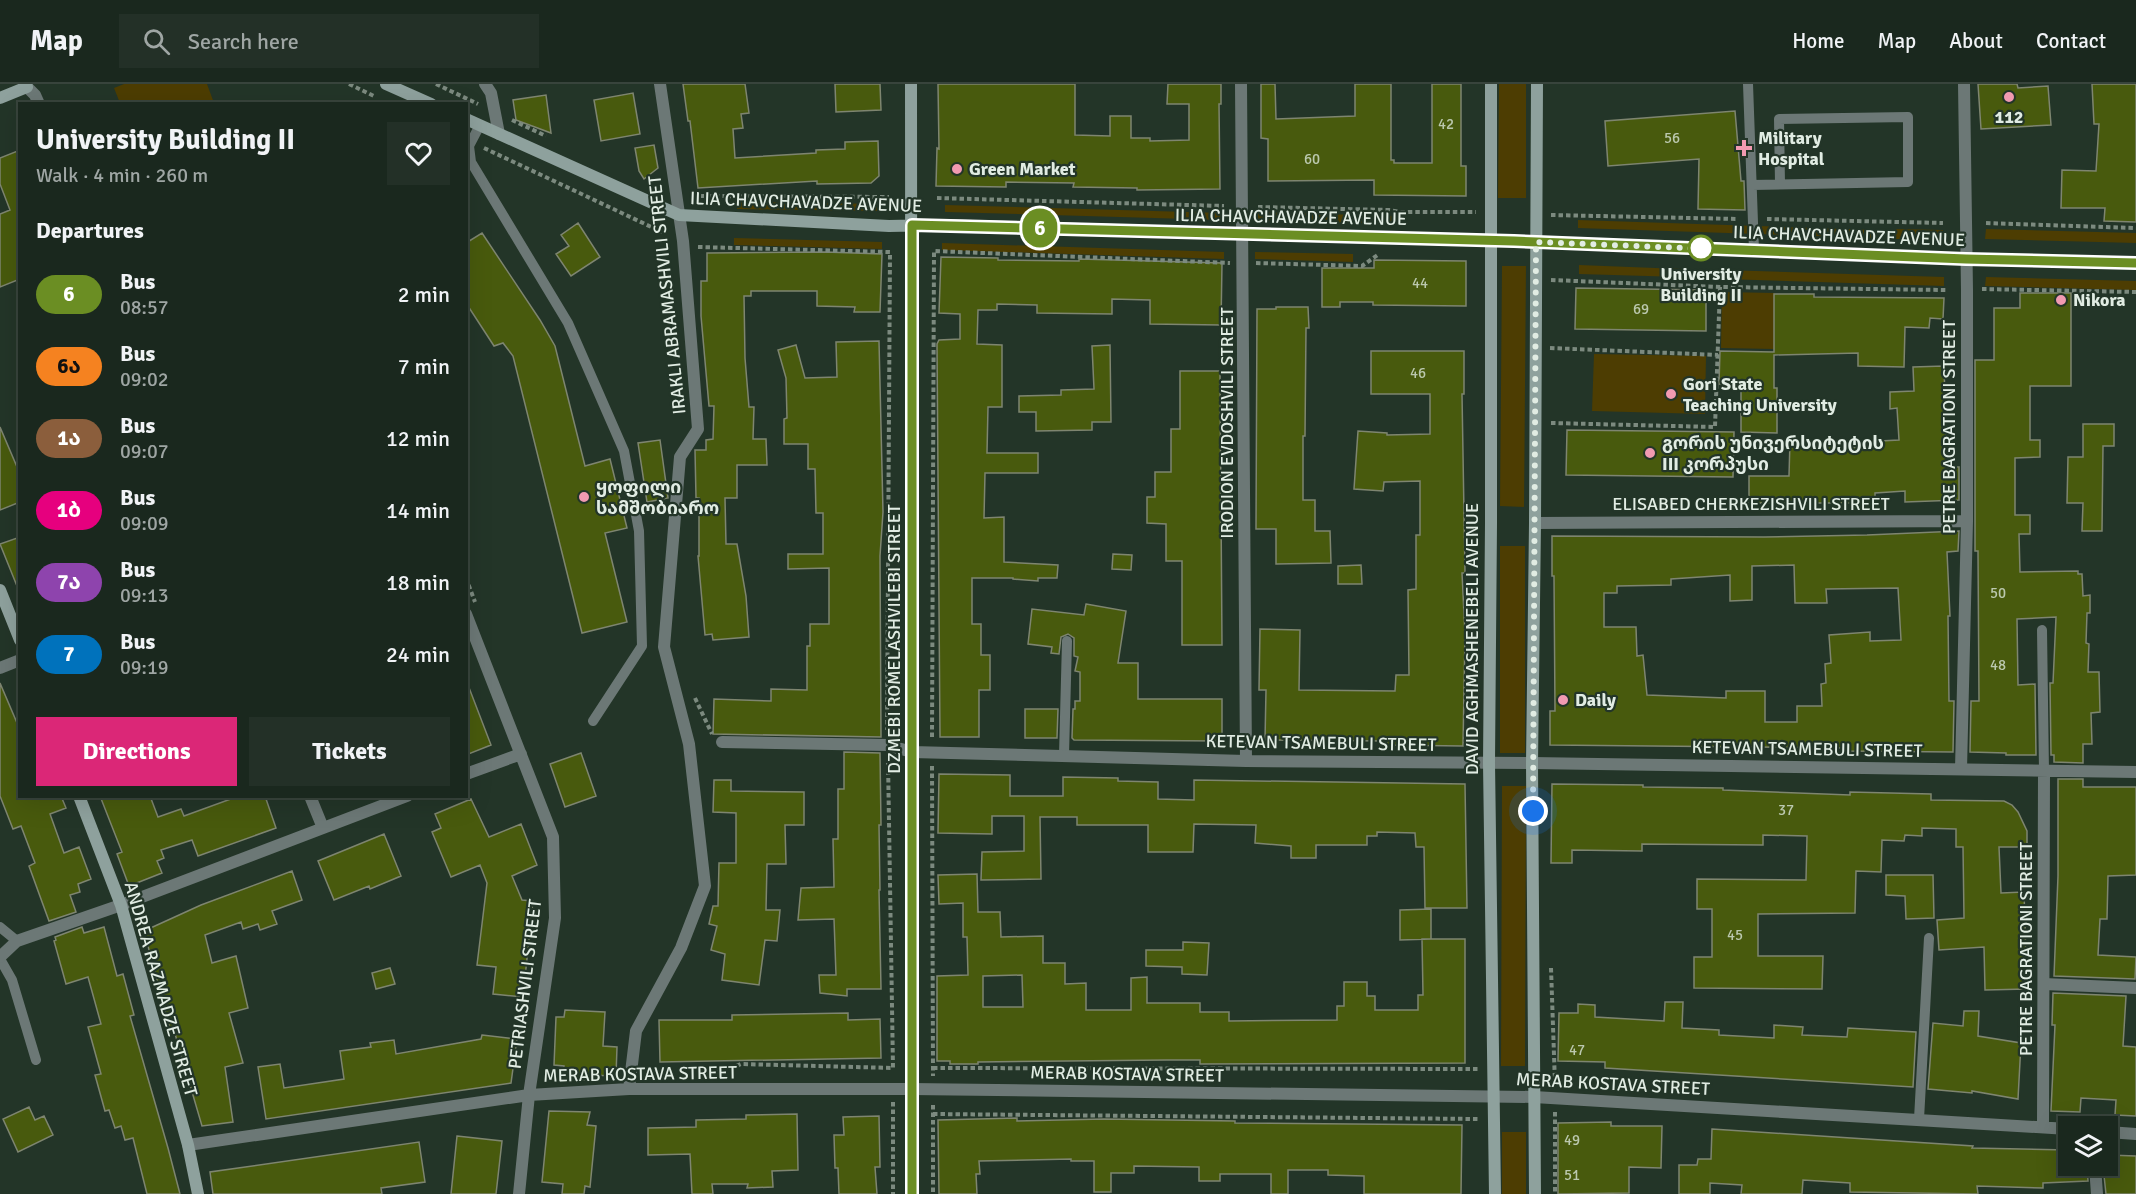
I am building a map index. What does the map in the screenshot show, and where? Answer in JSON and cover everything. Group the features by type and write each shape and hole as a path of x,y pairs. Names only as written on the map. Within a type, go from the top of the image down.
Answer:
{"street":[{"path":"386,84 426,102"},
{"path":"485,84 491,93 499,134"},
{"name":"IRAKLI ABRAMASHVILI STREET","path":"629,1089 636,1031 681,948 705,886 688,744 664,647 680,458 698,429 683,241 660,84"},
{"name":"DZMEBI ROMELASHVILEBI STREET","path":"911,84 912,1194"},
{"name":"IRODION EVDOSHVILI STREET","path":"1241,84 1244,235 1246,761"},
{"name":"DAVID AGHMASHENEBELI AVENUE","path":"1491,84 1489,763 1495,1194"},
{"path":"1535,1194 1532,763 1537,84"},
{"name":"PETRE BAGRATIONI STREET","path":"1961,770 1967,521 1964,84"},
{"path":"0,98 26,86 38,102"},
{"name":"ILIA CHAVCHAVADZE AVENUE","path":"468,120 679,215 912,225 1536,242 1966,259 2136,263"},
{"name":"ELISABED CHERKEZISHVILI STREET","path":"1535,523 1967,521"},
{"path":"0,590 18,635"},
{"name":"PETRIASHVILI STREET","path":"468,619 553,837 555,918 529,1095 519,1194"},
{"path":"0,668 18,661"},
{"name":"KETEVAN TSAMEBULI STREET","path":"722,742 888,745 912,752 1246,761 2136,772"},
{"path":"468,773 521,754"},
{"name":"PETRE BAGRATIONI STREET","path":"2043,1126 2044,771"},
{"name":"ANDREA RAZMADZE STREET","path":"80,798 121,905 188,1145 198,1194"},
{"path":"311,798 322,828"},
{"path":"0,958 16,941 121,905 402,798"},
{"path":"2043,984 2136,988"},
{"name":"MERAB KOSTAVA STREET","path":"188,1145 529,1095 629,1089 933,1089 1534,1097 2058,1128"},
{"path":"2118,1133 2136,1134"},
{"path":"2096,1176 2097,1194"}],"lane":[{"path":"1748,84 1754,250"},
{"path":"1752,184 1780,184 1908,182 1908,117 1779,118 1780,184"},
{"path":"480,125 469,146 471,162 568,323 624,451 639,531 642,646 593,721"},
{"path":"2042,630 2044,771"},
{"path":"1064,755 1067,641"},
{"path":"0,927 16,941"},
{"path":"1919,1119 1929,938"},
{"path":"0,958 12,981 36,1060"}],"path":[{"path":"349,84 380,99"},
{"path":"436,84 548,136"},
{"path":"471,142 662,232"},
{"path":"700,196 889,197"},
{"path":"937,198 1224,206"},
{"path":"1258,207 1480,212"},
{"path":"1986,224 2136,228"},
{"path":"698,247 890,252 887,741"},
{"path":"933,1194 934,251 1231,263"},
{"path":"1253,263 1362,266 1377,254 1389,254"},
{"path":"1547,280 1720,287 1946,290"},
{"path":"1547,423 1716,427 1720,287"},
{"path":"1982,289 2136,292"},
{"path":"1547,348 1718,355"},
{"path":"677,696 694,697 710,733 722,742"},
{"path":"892,1068 893,1194"},
{"path":"933,1068 1478,1069"},
{"path":"933,1114 1478,1119"}],"shaded area":[{"path":"124,84 207,84 214,102 120,102 114,88"},
{"path":"1499,84 1526,84 1526,198 1498,198"},
{"path":"737,202 882,204 881,211 737,209"},
{"path":"945,205 1223,213 1223,220 945,212"},
{"path":"1257,212 1395,216 1395,224 1257,220"},
{"path":"1578,220 1873,230 1872,238 1578,228"},
{"path":"1895,229 1943,230 1943,239 1895,239"},
{"path":"1986,229 2136,233 2136,243 1985,239"},
{"path":"734,238 882,242 882,249 734,245"},
{"path":"942,243 1224,252 1224,259 942,250"},
{"path":"1255,252 1353,254 1353,262 1255,259"},
{"path":"1579,265 1681,269 1681,277 1579,274"},
{"path":"1502,266 1526,266 1524,507 1500,506"},
{"path":"1723,270 1944,277 1944,286 1723,279"},
{"path":"1986,277 2136,281 2136,290 1985,286"},
{"path":"1722,292 1775,293 1774,349 1721,348"},
{"path":"1594,354 1706,356 1705,414 1592,411"},
{"path":"1500,546 1525,546 1525,753 1500,753"},
{"path":"1502,786 1526,786 1525,1066 1501,1066"},
{"path":"1502,1132 1526,1132 1526,1194 1502,1194"}],"building":[{"path":"683,84 745,84 749,113 741,114 743,128 733,129 735,158 816,153 816,150 845,149 845,142 878,141 879,176 871,183 817,184 817,181 698,188"},
{"path":"835,84 880,84 881,110 836,112"},
{"path":"938,84 1075,84 1075,135 1110,136 1110,116 1131,116 1131,138 1150,138 1150,141 1189,140 1189,104 1167,104 1168,84 1221,84 1221,104 1219,104 1220,189 1137,190 1137,188 1073,187 1074,183 1006,182 1006,187 936,186 937,148 939,149"},
{"path":"1261,84 1275,84 1276,119 1355,116 1355,84 1391,84 1391,160 1394,160 1394,163 1432,163 1432,84 1461,84 1461,166 1466,166 1466,196 1374,195 1374,180 1268,181 1268,139 1261,138"},
{"path":"1978,84 2017,84 2018,88 2048,86 2051,125 1981,129"},
{"path":"2092,84 2136,84 2136,222 2104,221 2105,208 2061,208 2062,170 2096,171 2099,124 2094,124"},
{"path":"633,93 640,134 601,141 594,100"},
{"path":"546,95 551,133 516,120 513,100"},
{"path":"1735,111 1741,181 1744,181 1745,210 1698,209 1699,159 1608,166 1605,121"},
{"path":"654,145 658,168 644,179 639,171 635,148"},
{"path":"18,151 18,280 0,287 0,214 10,210 0,184 0,158"},
{"path":"578,223 600,257 571,276 556,254 569,246 561,235"},
{"name":"ყოფილი სამშობიარო","path":"482,233 555,346 585,466 610,459 627,528 605,533 627,622 582,633 513,356 503,343 494,346 468,306 468,242"},
{"path":"707,253 882,254 880,312 854,312 855,307 817,306 817,291 751,291 751,296 744,296 749,407 754,407 753,439 766,439 767,465 737,465 737,498 725,498 726,544 737,544 746,596 749,637 713,640 712,634 705,635 698,556 699,498 696,498 695,450 706,450 706,440 713,439 714,406 709,406 701,316 701,281 707,281"},
{"path":"941,257 1222,263 1221,325 1150,324 1150,300 1112,299 1112,314 1037,313 1037,305 997,304 997,310 978,310 977,344 1002,345 1002,407 988,407 987,453 1038,453 1038,473 985,473 984,518 1004,517 1004,562 1058,565 1057,578 1038,578 1038,581 1013,578 972,578 972,624 981,624 981,655 990,655 990,690 979,690 979,737 940,737 937,344 939,340 960,339 960,314 939,313"},
{"path":"1374,260 1466,261 1466,306 1373,305 1373,302 1340,302 1340,307 1322,307 1322,268 1374,268"},
{"path":"1576,288 1706,290 1706,331 1575,329"},
{"path":"2020,293 2071,293 2071,386 2030,386 2030,440 2040,440 2040,457 2015,458 2015,515 2030,515 2030,534 2019,534 2020,572 2078,571 2078,574 2082,574 2083,596 2090,595 2086,643 2089,644 2088,672 2099,672 2100,712 2091,713 2092,744 2083,744 2083,763 2054,762 2054,755 2051,755 2050,683 2053,683 2056,617 2017,619 2018,685 2035,684 2036,755 1970,752 1971,701 1979,701 1978,551 1975,551 1975,360 1994,360 1994,308 2020,308"},
{"path":"1774,294 1814,294 1814,297 1944,298 1943,319 1930,318 1929,328 1905,327 1904,367 1858,366 1858,353 1774,355 1777,433 1741,432 1741,384 1719,384 1720,351 1774,352"},
{"path":"1276,307 1308,307 1303,500 1315,500 1315,531 1330,531 1331,563 1276,564 1276,529 1256,529 1257,309 1276,309"},
{"path":"879,341 883,512 880,556 881,737 713,734 714,699 771,701 771,689 807,690 807,646 810,646 810,624 829,624 829,568 788,569 788,554 823,554 823,513 816,513 815,469 808,469 808,444 784,444 784,419 787,418 786,378 778,350 796,345 805,378 837,377 836,342"},
{"path":"1110,345 1111,422 1092,422 1092,430 1036,431 1036,412 1019,412 1019,396 1061,395 1061,390 1094,389 1092,346"},
{"path":"1371,351 1464,351 1464,394 1462,394 1465,573 1462,573 1465,634 1463,746 1387,745 1387,741 1265,740 1266,690 1259,690 1260,629 1300,630 1299,690 1395,691 1396,675 1409,675 1408,590 1416,589 1416,535 1420,535 1420,481 1384,482 1383,491 1354,489 1358,431 1387,433 1387,435 1430,434 1430,394 1371,394"},
{"path":"1944,366 1947,467 1959,467 1959,500 1905,502 1905,491 1875,493 1875,503 1749,503 1749,476 1789,476 1790,441 1833,441 1833,448 1880,447 1880,441 1899,440 1897,408 1890,409 1890,392 1914,391 1913,367"},
{"path":"1180,371 1220,371 1222,645 1182,645 1182,561 1166,561 1166,524 1147,523 1147,497 1155,497 1155,472 1171,472 1171,429 1180,429"},
{"path":"2083,424 2114,424 2114,446 2103,446 2102,531 2082,531 2083,503 2067,503 2068,457 2083,457"},
{"path":"0,427 18,469 18,503 0,510"},
{"name":"გორის უნივერსიტეტის III კორპუსი","path":"1567,430 1734,432 1733,477 1566,475"},
{"path":"660,440 668,498 647,502 638,443"},
{"path":"1959,531 1958,551 1947,552 1950,616 1948,616 1949,701 1954,701 1953,752 1848,751 1848,748 1550,745 1550,711 1555,711 1552,536 1867,535","holes":["1794,565 1795,603 1827,603 1826,589 1898,588 1901,640 1870,641 1870,632 1829,635 1831,663 1825,664 1826,683 1821,684 1822,706 1797,706 1797,722 1765,722 1765,691 1726,691 1726,698 1647,695 1643,655 1637,656 1636,627 1604,627 1604,593 1617,593 1617,586 1671,585 1671,579 1730,575 1730,601 1752,600 1752,566"]},
{"path":"18,538 18,589 0,544"},
{"path":"1113,554 1132,555 1131,570 1112,569"},
{"path":"1361,565 1362,584 1338,584 1338,566"},
{"path":"1086,604 1126,611 1118,663 1138,663 1138,699 1222,699 1222,741 1074,740 1072,738 1073,709 1075,709 1075,701 1080,701 1080,672 1075,671 1078,657 1074,656 1074,638 1068,634 1061,637 1059,654 1051,653 1052,647 1028,644 1032,609 1084,615"},
{"path":"0,683 18,725 18,798 62,798 66,808 50,814 64,853 79,847 91,879 78,884 80,892 70,895 76,912 49,921 29,866 35,863 21,826 13,829 0,796"},
{"path":"468,685 491,745 468,754"},
{"path":"1025,709 1058,709 1057,738 1025,738"},
{"path":"844,752 880,753 881,825 879,825 879,890 881,989 847,989 847,996 820,993 819,975 836,975 834,919 798,920 801,888 834,887 833,839 838,839 838,789 844,789"},
{"path":"581,753 596,796 565,807 550,764"},
{"path":"939,774 1010,775 1010,796 1063,796 1063,777 1118,778 1118,781 1158,782 1158,799 1194,800 1194,780 1465,784 1467,908 1425,908 1424,847 1416,847 1415,833 1377,832 1377,836 1367,836 1367,845 1316,845 1316,858 1291,858 1291,846 1255,843 1256,825 1194,824 1193,852 1148,852 1148,825 1077,825 1077,817 1040,817 1041,879 981,880 982,852 1024,851 1024,816 992,816 992,834 938,833"},
{"path":"2058,779 2083,779 2083,787 2136,787 2136,875 2108,876 2107,919 2100,919 2098,955 2136,957 2135,979 2054,976 2058,876"},
{"path":"714,780 731,780 731,791 804,792 804,825 785,825 786,864 767,864 766,910 780,910 777,941 765,940 759,985 722,980 725,954 711,950 717,926 709,924 713,906 718,906 719,863 736,863 736,813 713,812"},
{"path":"1552,784 1643,785 1643,787 1723,788 1723,790 1850,795 1850,792 1931,794 1931,800 2004,801 2018,812 2027,831 2027,847 1999,847 2001,893 2024,892 2027,989 1985,990 1984,947 1939,950 1937,920 1964,918 1963,847 1956,847 1956,829 1922,828 1922,836 1905,835 1904,841 1882,840 1881,872 1856,871 1855,913 1758,914 1758,956 1823,956 1822,989 1694,988 1694,957 1712,957 1712,909 1697,909 1697,879 1806,880 1807,836 1763,835 1763,845 1642,844 1642,851 1572,850 1572,863 1551,863"},
{"path":"101,798 151,798 158,817 181,809 184,816 234,798 266,798 276,828 198,856 192,840 161,850 164,858 157,861 162,873 129,886 117,854 122,852"},
{"path":"471,799 489,837 521,824 537,865 512,876 522,900 533,901 523,997 493,994 496,967 477,965 487,883 480,865 451,877 432,832 441,828 435,814"},
{"path":"384,834 401,876 334,900 318,861"},
{"path":"292,871 302,900 272,911 277,924 260,930 258,924 243,929 241,922 205,935 212,963 236,956 248,1008 229,1013 243,1063 225,1067 233,1122 202,1126 173,1027 170,1029 144,931 201,905"},
{"path":"977,874 978,912 1000,912 1001,937 1043,936 1043,963 1065,963 1065,984 1086,983 1086,1010 1131,1010 1131,978 1147,977 1147,1003 1200,1003 1200,1012 1229,1012 1229,1021 1337,1020 1337,1006 1344,1006 1344,982 1367,982 1367,996 1375,996 1375,1010 1418,1010 1418,995 1423,995 1422,939 1465,939 1465,1063 1200,1064 1200,1060 1167,1060 950,1064 950,1061 937,1061 937,976 968,975 967,937 963,937 963,903 939,904 938,875","holes":["1022,975 1023,1007 983,1007 983,976"]},
{"path":"1886,875 1933,875 1934,918 1906,919 1905,896 1886,895"},
{"path":"1431,909 1431,939 1400,940 1400,910"},
{"path":"82,927 84,933 104,927 117,976 123,974 134,1015 130,1016 180,1194 147,1194 133,1138 125,1140 121,1126 115,1128 109,1110 105,1111 95,1075 101,1074 88,1027 101,1024 88,977 66,984 54,941 55,937"},
{"path":"1183,942 1209,943 1207,975 1182,974 1182,967 1146,966 1146,950 1183,950"},
{"path":"390,968 395,984 376,989 372,973"},
{"path":"2053,993 2126,996 2123,1046 2136,1047 2136,1116 2115,1115 2116,1100 2081,1098 2080,1112 2051,1111 2055,1025 2052,1025"},
{"path":"1665,1002 1683,1002 1682,1028 1719,1030 1719,1035 1774,1038 1774,1025 1803,1027 1802,1035 1847,1037 1848,1028 1916,1032 1913,1087 1605,1068 1605,1062 1558,1061 1559,1013 1578,1013 1578,1004 1595,1005 1595,1017 1664,1021"},
{"path":"565,1010 605,1012 603,1046 617,1047 616,1076 588,1075 588,1080 563,1078 564,1066 554,1065 556,1017 564,1017"},
{"path":"1964,1011 1979,1011 1978,1036 2021,1043 2018,1099 1972,1091 1972,1093 1928,1089 1933,1023 1963,1026"},
{"path":"848,1013 848,1020 880,1019 881,1058 660,1062 659,1020 732,1020 732,1015"},
{"path":"482,1035 517,1039 511,1083 266,1119 258,1067 280,1064 284,1088 344,1079 340,1051 371,1047 370,1043 394,1040 396,1054 481,1039"},
{"path":"29,1107 35,1120 44,1116 53,1135 18,1152 3,1119"},
{"path":"549,1111 590,1112 587,1125 596,1126 590,1187 585,1186 584,1194 562,1194 563,1184 542,1182"},
{"path":"797,1114 798,1170 772,1171 773,1187 747,1188 748,1184 712,1184 713,1194 692,1194 690,1154 648,1155 648,1128 696,1127 696,1120 746,1119 746,1115"},
{"path":"879,1116 880,1167 875,1167 877,1194 839,1194 834,1135 844,1135 843,1117"},
{"path":"1017,1118 1017,1121 1104,1119 1235,1121 1235,1123 1462,1125 1461,1194 1364,1194 1364,1176 1328,1175 1328,1170 1288,1170 1288,1194 1271,1194 1271,1174 1220,1174 1220,1181 1199,1181 1199,1167 1134,1166 1134,1173 1111,1173 1111,1192 1094,1192 1094,1161 1071,1161 1071,1159 979,1161 980,1174 976,1174 977,1194 939,1194 938,1120"},
{"path":"1611,1122 1611,1126 1662,1126 1661,1168 1629,1167 1629,1193 1558,1194 1558,1123"},
{"path":"1712,1129 1973,1146 1972,1148 2058,1150 2058,1176 2088,1176 2088,1181 2043,1183 2043,1188 1977,1186 1978,1194 1850,1192 1850,1183 1803,1180 1802,1194 1741,1194 1742,1185 1710,1183 1710,1194 1679,1194 1679,1165 1697,1165 1698,1159 1711,1159"},
{"path":"457,1136 502,1141 496,1194 451,1194"},
{"path":"419,1142 425,1182 381,1188 382,1194 213,1194 210,1172"},
{"path":"2118,1155 2136,1156 2136,1194 2106,1194 2104,1176 2118,1176"}],"bus line":[{"name":"6","path":"912,1194 912,225 1514,241 1966,259 2136,263"}],"place":[{"name":"112","path":"2009,97"},
{"name":"Military Hospital","path":"1744,148"},
{"name":"Green Market","path":"957,169"},
{"name":"University Building II","path":"1701,248"},
{"name":"Nikora","path":"2061,300"},
{"name":"Gori State Teaching University","path":"1671,394"},
{"name":"გორის უნივერსიტეტის III კორპუსი","path":"1650,453"},
{"name":"ყოფილი სამშობიარო","path":"584,497"},
{"name":"Daily","path":"1563,700"}],"route":[{"path":"1533,811 1536,242 1710,249 1701,248"}]}
